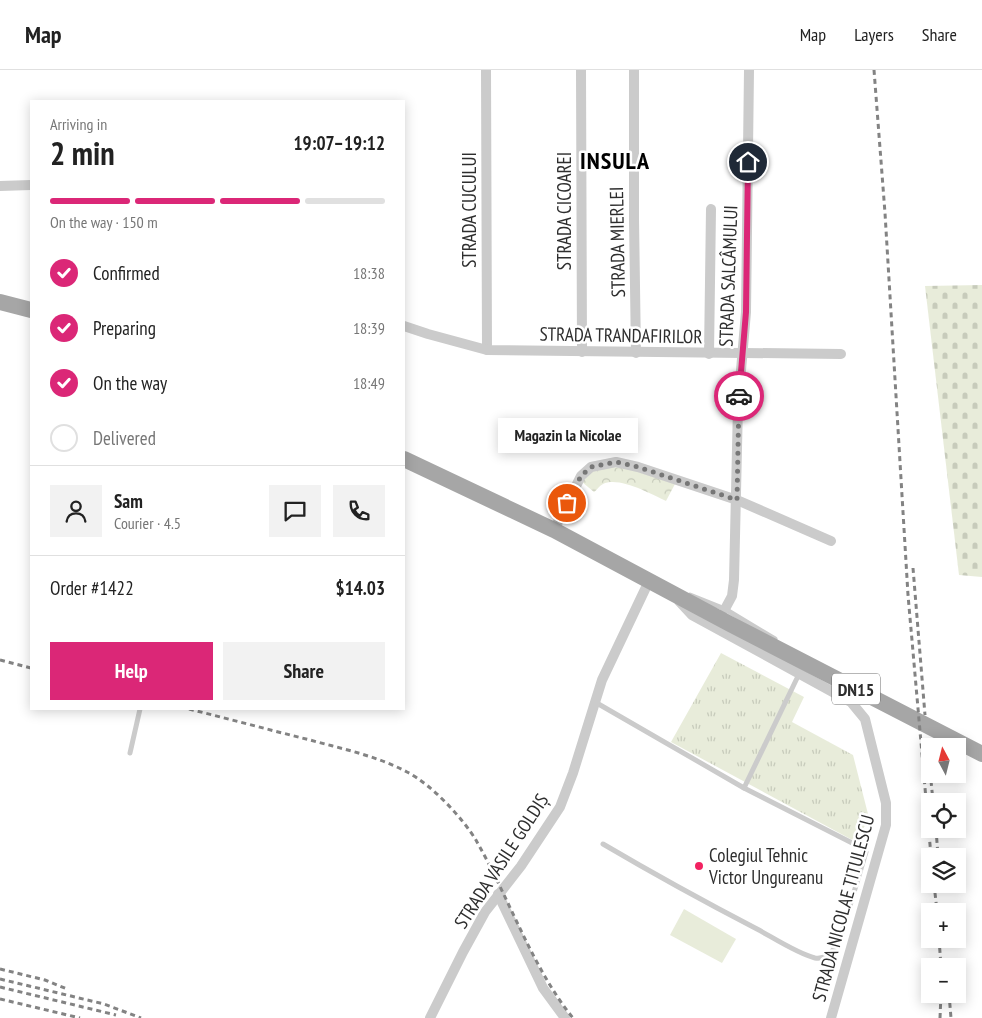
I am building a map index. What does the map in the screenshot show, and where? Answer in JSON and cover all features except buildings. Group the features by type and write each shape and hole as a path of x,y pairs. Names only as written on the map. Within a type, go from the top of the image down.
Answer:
{"main road":[{"path":"0,302 30,310"},
{"name":"DN15","path":"405,459 554,530 678,596 728,617 802,668 982,754"}],"street":[{"name":"STRADA CUCULUI","path":"486,70 487,350"},
{"name":"STRADA CICOAREI","path":"581,70 582,352"},
{"name":"STRADA MIERLEI","path":"634,70 636,353"},
{"name":"STRADA SALCÂMULUI","path":"728,617 732,596 737,500 738,405 746,302 749,70"},
{"path":"0,186 30,184"},
{"path":"709,354 710,209"},
{"name":"STRADA TRANDAFIRILOR","path":"405,326 487,350 841,354"},
{"path":"554,530 581,476 591,467 616,462 638,467 737,500 831,541"},
{"name":"STRADA VASILE GOLDIȘ","path":"430,1018 485,912 522,866 560,808 574,773 608,666 648,581"},
{"path":"678,596 684,607 692,615 753,649 802,668"},
{"name":"STRADA NICOLAE TITULESCU","path":"802,668 851,702 865,719 886,803 886,825 831,1018"},
{"path":"498,894 543,988 565,1018"}],"lane":[{"path":"728,617 782,642"},
{"path":"744,788 802,668"},
{"path":"595,702 744,788 862,848 866,852 840,939 833,952 824,957 816,958 676,887 603,844"},
{"path":"130,753 140,710"}],"green space":[{"path":"982,285 982,577 959,575 925,286"},
{"path":"627,468 675,484 666,501 644,490 626,484 610,482 602,485 594,492 582,482 595,469"},
{"path":"721,653 804,697 792,722 853,755 869,818 856,842 671,742"},
{"path":"684,909 736,939 722,963 670,935"}],"railway":[{"path":"874,70 885,213 908,595 930,848"},
{"path":"913,568 925,715"},
{"path":"0,660 30,668"},
{"path":"193,710 372,757 407,772 436,793 455,813 477,842 533,956 573,1018"},
{"path":"931,783 932,793"},
{"path":"937,838 937,848"},
{"path":"935,893 936,903"},
{"path":"940,948 940,958"},
{"path":"0,969 45,980 67,989"},
{"path":"0,979 104,1004 141,1018"},
{"path":"0,987 116,1015"},
{"path":"0,999 80,1018"},
{"path":"940,1018 941,1003"},
{"path":"950,1003 951,1018"}],"way so far":[{"path":"567,503 581,476 591,467 616,462 638,467 737,500 739,396"}],"place":[{"name":"Magazin la Nicolae","path":"567,503"},
{"name":"Colegiul Tehnic Victor Ungureanu","path":"699,866"}],"district":[{"name":"INSULA","path":"615,160"}],"route":[{"path":"739,396 746,312 748,162"}]}
